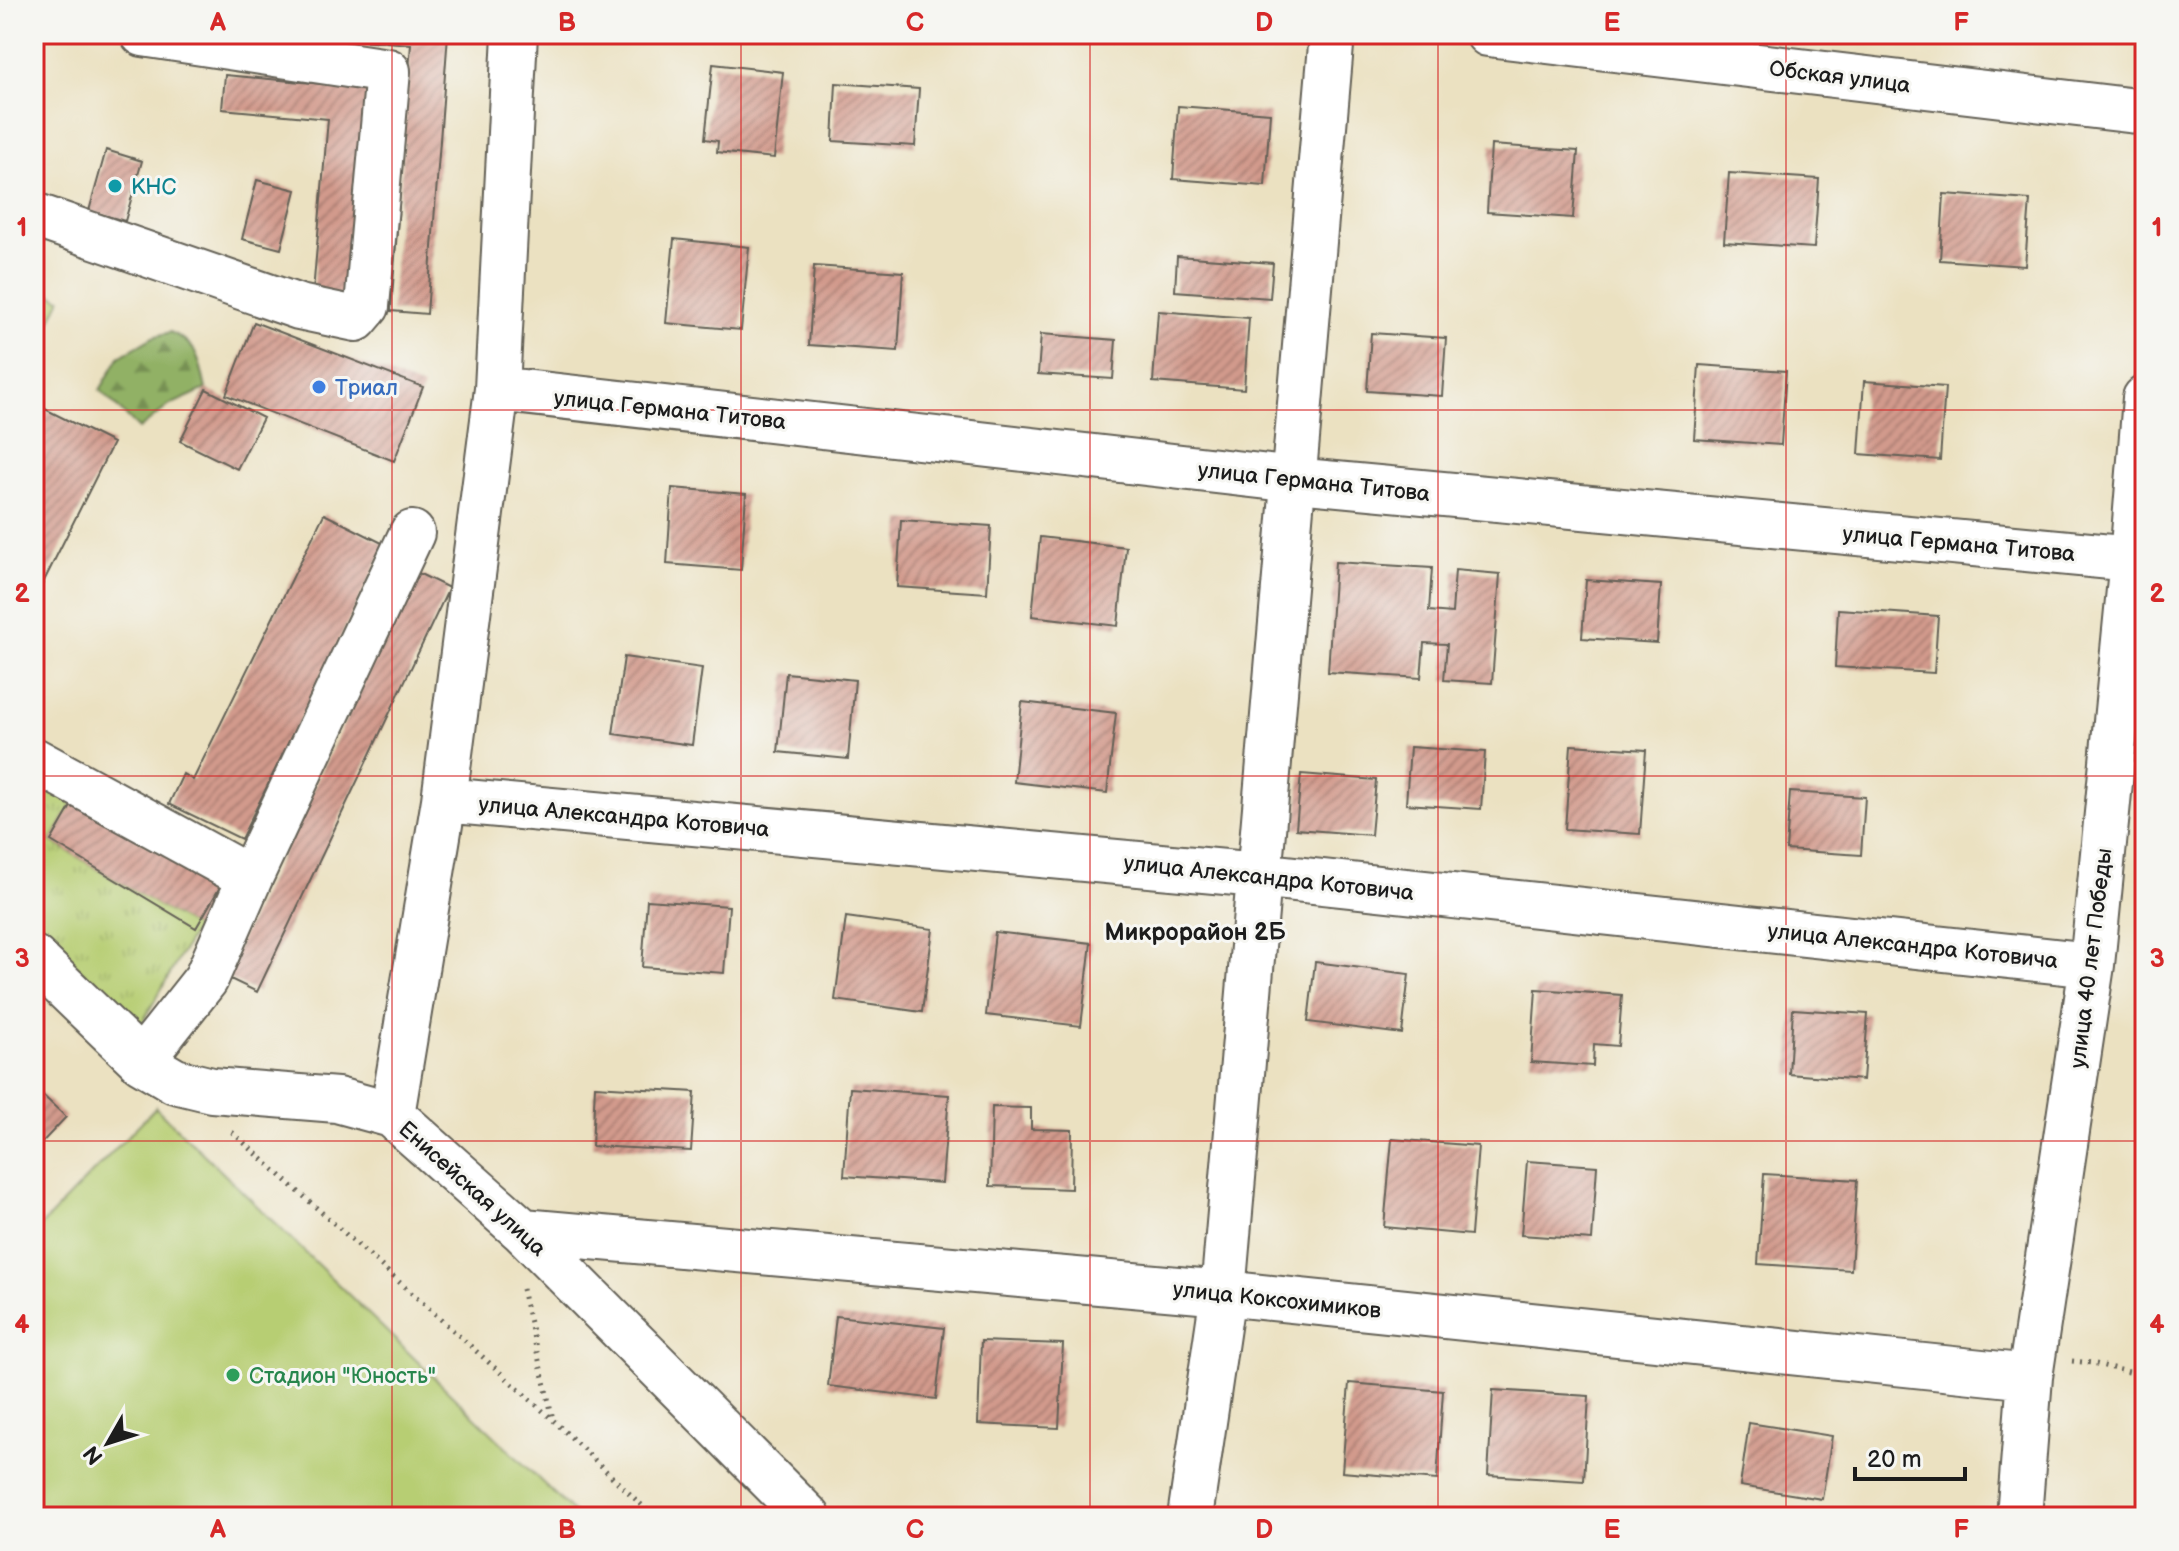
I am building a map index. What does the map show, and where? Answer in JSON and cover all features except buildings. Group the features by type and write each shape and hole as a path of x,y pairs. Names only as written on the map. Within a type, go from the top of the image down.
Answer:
{"street":[{"path":"34,215 299,307 356,319 367,306 388,71 143,34"},
{"path":"392,1115 444,800 497,389 515,34"},
{"path":"1190,1517 1223,1293 1332,34"},
{"name":"Обская улица","path":"1488,34 2145,112"},
{"name":"улица Германа Титова","path":"497,389 1295,480 2132,559"},
{"name":"улица 40 лет Победы","path":"2019,1517 2030,1377 2092,965 2145,398"},
{"path":"141,1061 206,979 250,878 412,533"},
{"path":"34,760 250,878"},
{"name":"улица Александра Котовича","path":"444,800 1258,875 2092,965"},
{"name":"Енисейская улица","path":"34,958 141,1061 175,1081 212,1090 337,1100 392,1115 523,1231 808,1517"},
{"name":"улица Коксохимиков","path":"523,1231 1223,1293 2030,1377"}],"path":[{"path":"222,1123 553,1420 654,1517"},
{"path":"519,1275 553,1420"},
{"path":"2070,1361 2145,1376"}],"green space":[{"path":"34,286 61,299 34,355"},
{"path":"170,332 187,342 197,354 206,389 170,405 139,429 100,390 119,357 153,337"},
{"path":"34,782 74,801 51,841 196,928 141,1025 34,928"},
{"name":"Стадион \"Юность\"","path":"156,1107 578,1517 34,1517 34,1233"}],"place":[{"name":"КНС","path":"115,186"},
{"name":"Триал","path":"319,387"},
{"name":"Стадион \"Юность\"","path":"233,1375"}],"district":[{"name":"Микрорайон 2Б","path":"1195,932"}]}
